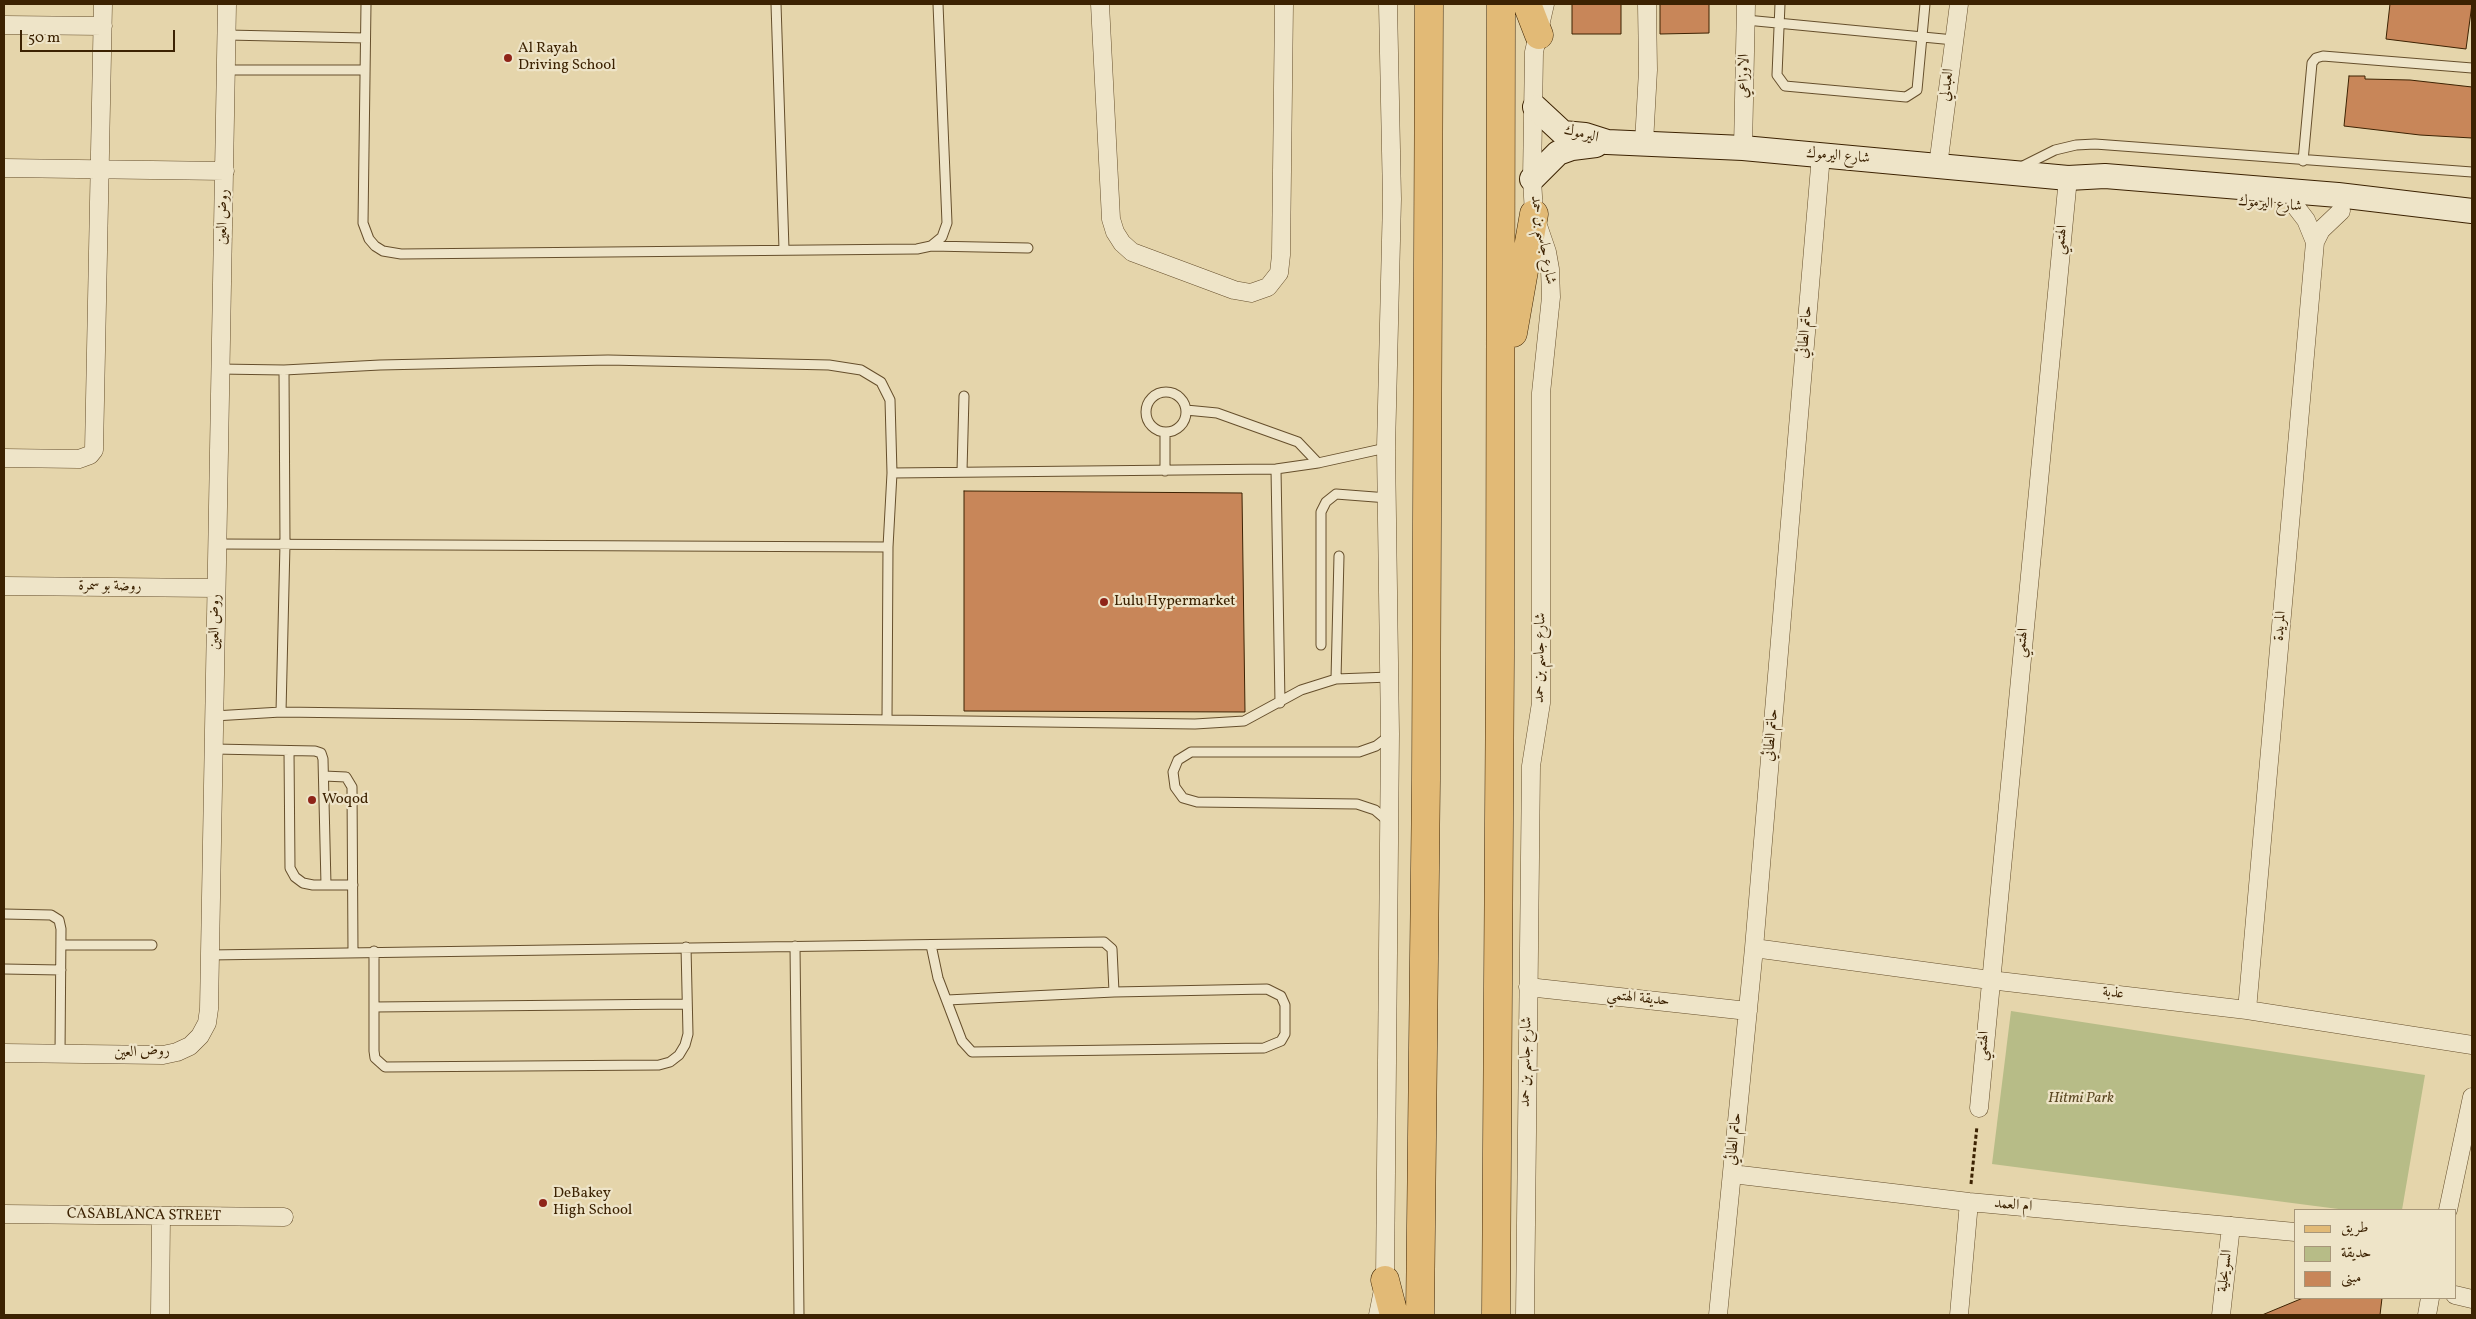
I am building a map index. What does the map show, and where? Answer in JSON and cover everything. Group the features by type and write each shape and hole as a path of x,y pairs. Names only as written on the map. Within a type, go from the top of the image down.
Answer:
{"main road":[{"path":"1420,1315 1426,771 1430,4"},
{"name":"شارع جاسم بن حمد","path":"1496,1315 1501,4"},
{"path":"1527,4 1539,35"},
{"path":"1500,362 1513,337 1534,214"},
{"path":"1385,1280 1394,1315"}],"street":[{"path":"4,458 79,459 90,455 94,450 103,4"},
{"name":"روض العين","path":"4,1053 163,1055 177,1052 190,1046 200,1036 206,1023 209,1009 208,955 214,750 219,369 225,171 227,4"},
{"path":"1100,4 1111,219 1115,232 1122,243 1132,252 1234,290 1251,293 1268,287 1278,273 1281,255 1284,4"},
{"path":"1378,1315 1385,1280 1390,822 1390,677 1386,448 1392,200 1388,4"},
{"name":"شارع جاسم بن حمد","path":"1525,1315 1531,766 1541,703 1541,393 1551,297 1547,252 1534,214 1532,179 1535,108 1534,52 1545,4"},
{"path":"1644,143 1648,70 1646,4"},
{"name":"العبدلي","path":"1938,166 1958,4"},
{"name":"الاوزاعي","path":"1743,148 1746,12"},
{"path":"4,25 102,26"},
{"name":"اليرموك","path":"1535,108 1563,133 1585,135 1607,142"},
{"name":"شارع اليرموك","path":"1607,142 1743,148 2068,178 2105,176 2338,195 2472,211"},
{"name":"اليرموك","path":"1532,179 1558,153 1607,142"},
{"name":"حاتم الطائي","path":"1718,1315 1754,948 1822,155"},
{"path":"4,168 225,171"},
{"name":"شارع اليرموك","path":"2068,178 2116,190 2340,211 2472,226"},
{"name":"الهتمي","path":"1979,1108 2068,178"},
{"name":"المريدة","path":"2296,207 2306,220 2315,242"},
{"name":"المريدة","path":"2246,1010 2315,242 2321,230 2340,211"},
{"name":"روضة بو سمرة","path":"4,586 216,588"},
{"name":"عذبة","path":"1754,948 1990,980 2246,1010 2472,1045"},
{"name":"حديقة الهتمي","path":"1528,987 1748,1011"},
{"path":"2448,1209 2472,1096"},
{"name":"ام العمد","path":"1732,1174 1969,1202 2294,1232"},
{"path":"1959,1315 1969,1202"},
{"name":"CASABLANCA STREET","path":"4,1214 284,1218"},
{"path":"160,1315 161,1216"},
{"name":"السويحلية","path":"2222,1315 2231,1226"},
{"path":"2456,1295 2472,1299"},
{"path":"2427,1315 2430,1299"}],"lane":[{"path":"366,4 363,223 369,240 383,251 401,254 917,249 931,246 1028,248"},
{"path":"776,4 784,249"},
{"path":"931,246 942,237 947,223 938,4"},
{"path":"1780,4 1777,75 1785,86 1906,97 1917,90 1925,4"},
{"path":"1746,12 1779,23 1954,40"},
{"path":"227,35 365,38"},
{"path":"2303,161 2312,63 2316,58 2323,56 2472,68"},
{"path":"226,70 365,70"},
{"path":"2009,173 2056,150 2076,145 2095,144 2303,161 2472,172"},
{"path":"219,369 284,370 380,365 608,360 829,364 861,370 881,382 890,400 892,473 888,547 887,719"},
{"path":"281,712 285,544 284,370"},
{"path":"1164,392 1170,392 1181,399 1186,410 1182,424 1171,431 1164,432 1152,427 1148,421 1146,408 1152,397 1164,392"},
{"path":"962,471 964,396"},
{"path":"1186,410 1218,413 1298,442 1318,463"},
{"path":"1164,432 1166,471"},
{"path":"892,473 1276,469 1318,463 1386,448"},
{"path":"1276,469 1280,703"},
{"path":"1321,645 1320,512 1326,502 1336,494 1388,498"},
{"path":"217,544 888,547"},
{"path":"1336,679 1339,556"},
{"path":"214,716 281,712 1195,724 1244,721 1301,690 1336,679 1390,677"},
{"path":"1390,734 1376,746 1359,752 1191,752 1178,760 1173,772 1174,787 1183,798 1197,802 1357,804 1375,810 1390,822"},
{"path":"214,750 289,750 321,753 324,776 326,885"},
{"path":"289,750 290,868 295,877 303,883 326,885 352,884"},
{"path":"324,776 346,777 351,783 352,952"},
{"path":"4,914 52,914 61,924 60,1054"},
{"path":"208,955 374,951 1104,942 1112,949 1114,992"},
{"path":"61,944 152,945"},
{"path":"932,945 938,978 964,1046 968,1050 978,1053 1264,1048 1281,1041 1285,1034 1285,1005 1281,996 1275,991 1267,989 1114,992 947,1000"},
{"path":"795,946 799,1315"},
{"path":"374,951 375,1058 385,1067 659,1065 670,1062 679,1055 685,1045 688,1034 686,947"},
{"path":"4,969 61,970"},
{"path":"374,1007 687,1004"}],"path":[{"path":"1969,1202 1979,1108"}],"green space":[{"name":"Hitmi Park","path":"2011,1011 2425,1075 2402,1209 2338,1209 1992,1164"}],"building":[{"path":"1572,4 1621,4 1621,34 1572,34"},
{"path":"1660,4 1709,4 1709,33 1660,34"},
{"path":"2390,4 2472,4 2466,49 2386,39"},
{"path":"2349,76 2365,76 2365,79 2410,80 2472,87 2472,138 2420,135 2344,126"},
{"name":"Lulu Hypermarket","path":"964,491 1242,493 1245,712 964,711"},
{"path":"2301,1299 2382,1299 2380,1315 2262,1315"}],"place":[{"name":"Al Rayah Driving School","path":"508,58"},
{"name":"Lulu Hypermarket","path":"1104,602"},
{"name":"Woqod","path":"312,800"},
{"name":"DeBakey High School","path":"543,1203"}]}
